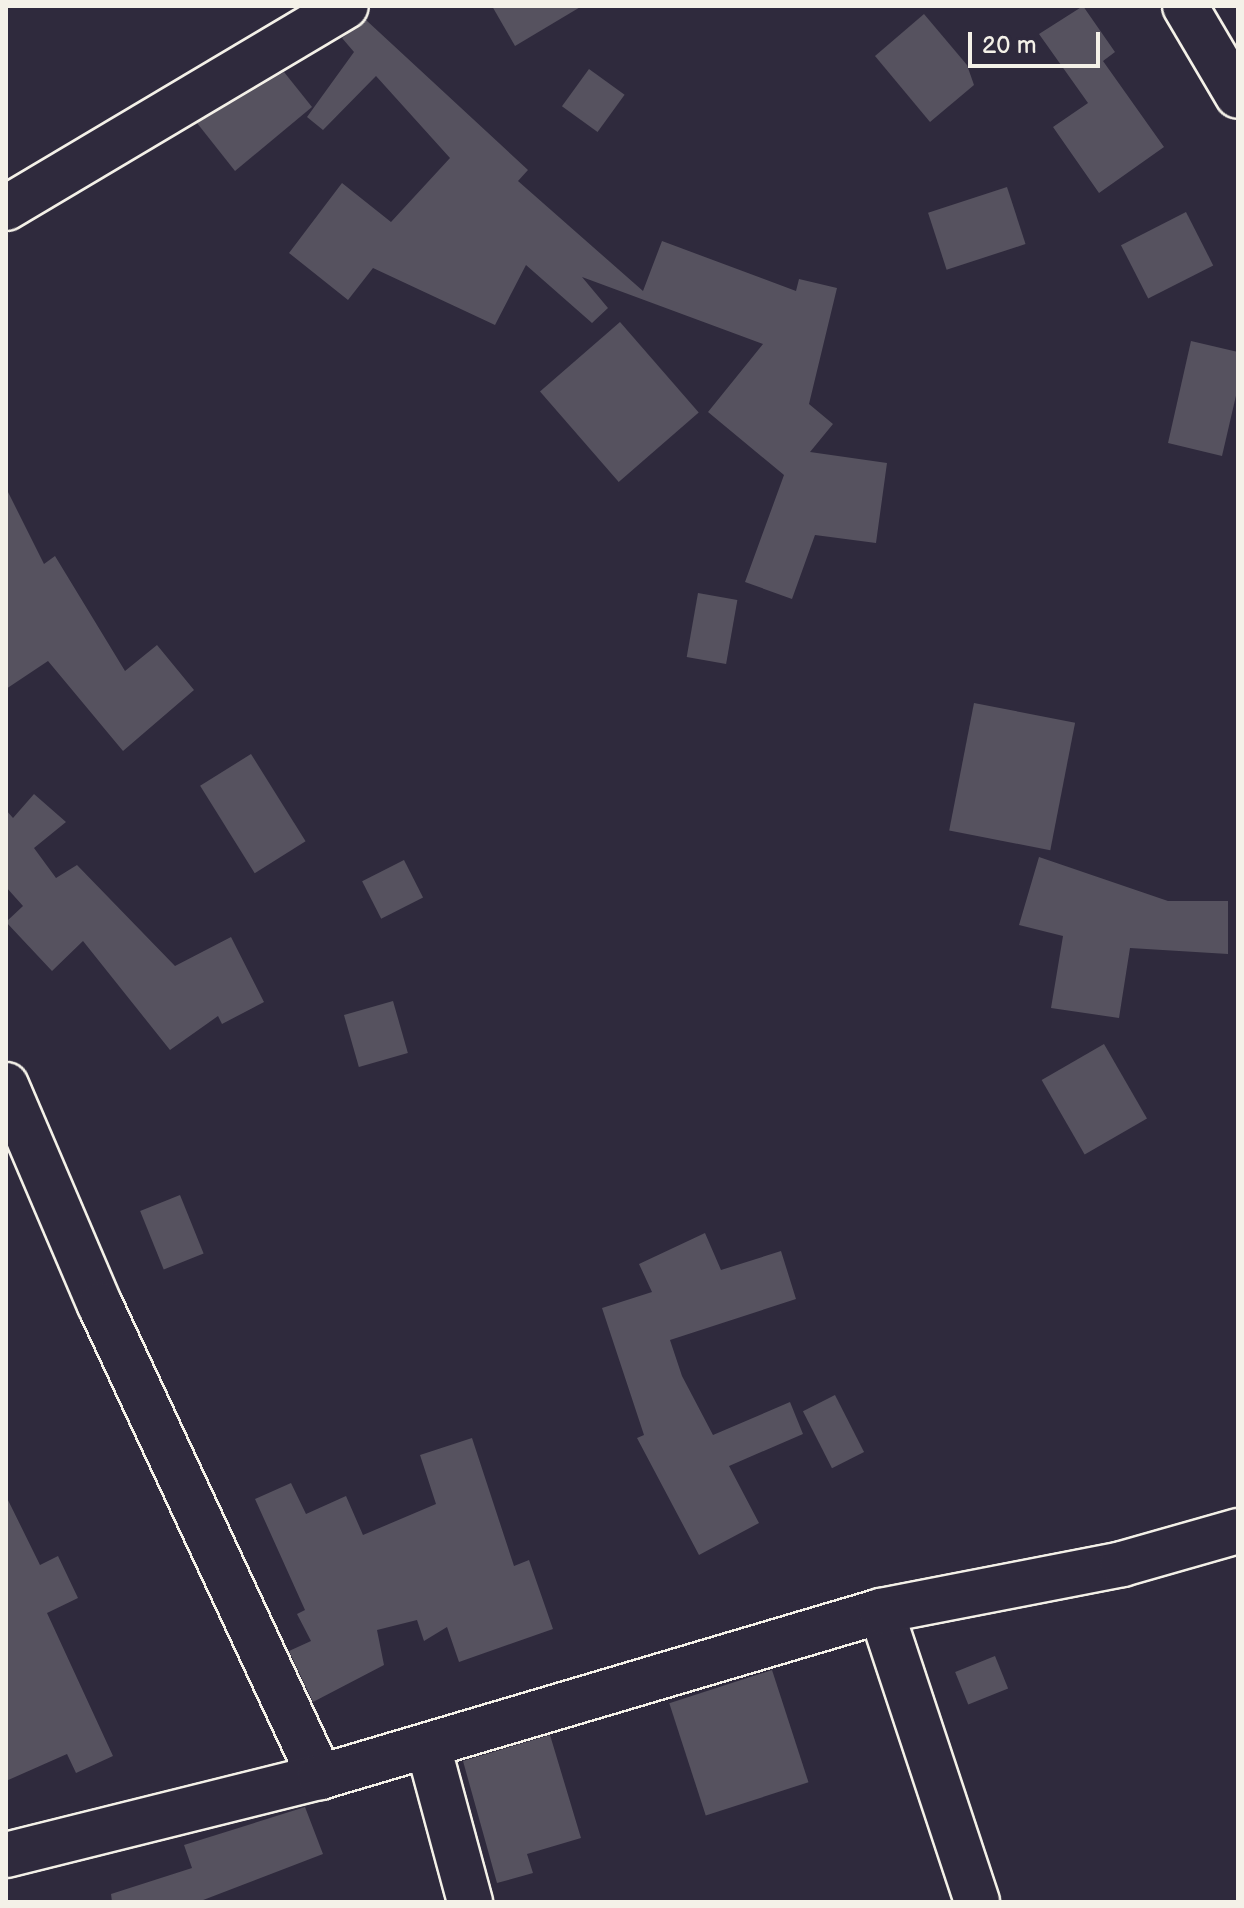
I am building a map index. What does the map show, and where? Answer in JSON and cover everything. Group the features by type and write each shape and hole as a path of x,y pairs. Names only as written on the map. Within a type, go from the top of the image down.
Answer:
{"main road":[{"path":"6,208 346,6"},
{"path":"1185,6 1238,96"},
{"path":"6,1085 100,1305 320,1777"},
{"path":"6,1855 320,1777 881,1611 1122,1564 1238,1531"},
{"path":"881,1611 977,1902"},
{"path":"428,1746 470,1902"}],"building":[{"path":"492,6 582,6 515,46"},
{"path":"1083,6 1115,52 1103,61 1164,147 1099,193 1053,127 1088,103 1039,34"},
{"path":"924,14 967,65 974,85 930,122 875,56"},
{"path":"366,20 528,170 518,181 643,291 662,241 796,291 799,279 837,288 809,404 833,424 810,452 887,463 876,543 815,535 792,599 745,582 784,475 708,412 763,344 582,277 608,308 592,323 526,265 495,325 373,268 348,300 289,253 342,183 391,222 450,158 376,76 323,130 307,117 354,52 342,38"},
{"path":"589,69 625,95 598,132 562,106"},
{"path":"284,72 312,107 235,171 197,123"},
{"path":"1007,187 1026,244 947,270 928,213"},
{"path":"1186,212 1213,265 1148,299 1121,245"},
{"path":"620,322 699,413 619,482 540,392"},
{"path":"1191,341 1238,352 1238,387 1222,456 1168,443"},
{"path":"6,488 44,564 55,556 125,671 157,645 194,690 123,751 48,661 6,689"},
{"path":"698,593 737,600 726,664 687,657"},
{"path":"974,703 1075,723 1050,850 949,831"},
{"path":"251,754 306,841 255,873 200,786"},
{"path":"34,794 66,822 34,848 56,878 77,865 175,966 231,937 264,1002 222,1024 218,1016 170,1050 83,941 52,971 6,922 23,906 6,887 6,810 13,818"},
{"path":"1039,857 1168,901 1228,901 1228,954 1130,948 1119,1018 1051,1008 1063,936 1019,925"},
{"path":"404,860 423,897 381,919 362,881"},
{"path":"393,1001 408,1053 359,1067 344,1015"},
{"path":"1104,1044 1147,1118 1085,1154 1042,1080"},
{"path":"180,1195 204,1253 164,1270 140,1211"},
{"path":"705,1233 721,1270 781,1251 796,1299 670,1340 682,1376 713,1435 790,1402 803,1434 729,1466 759,1523 699,1555 637,1438 644,1435 602,1308 652,1292 639,1264"},
{"path":"835,1395 864,1452 832,1468 803,1411"},
{"path":"472,1438 514,1566 529,1560 553,1629 459,1662 447,1627 424,1641 417,1620 377,1630 384,1665 313,1702 289,1651 311,1641 297,1614 305,1610 255,1499 291,1483 306,1514 346,1496 363,1535 436,1504 420,1455"},
{"path":"6,1496 40,1565 58,1556 78,1598 47,1613 113,1756 76,1773 67,1754 6,1781"},
{"path":"995,1656 1008,1688 968,1705 955,1672"},
{"path":"772,1670 808,1782 706,1816 669,1703"},
{"path":"550,1735 581,1838 527,1854 533,1873 497,1883 463,1761"},
{"path":"305,1807 323,1854 198,1902 112,1902 111,1894 192,1868 184,1845"}]}
